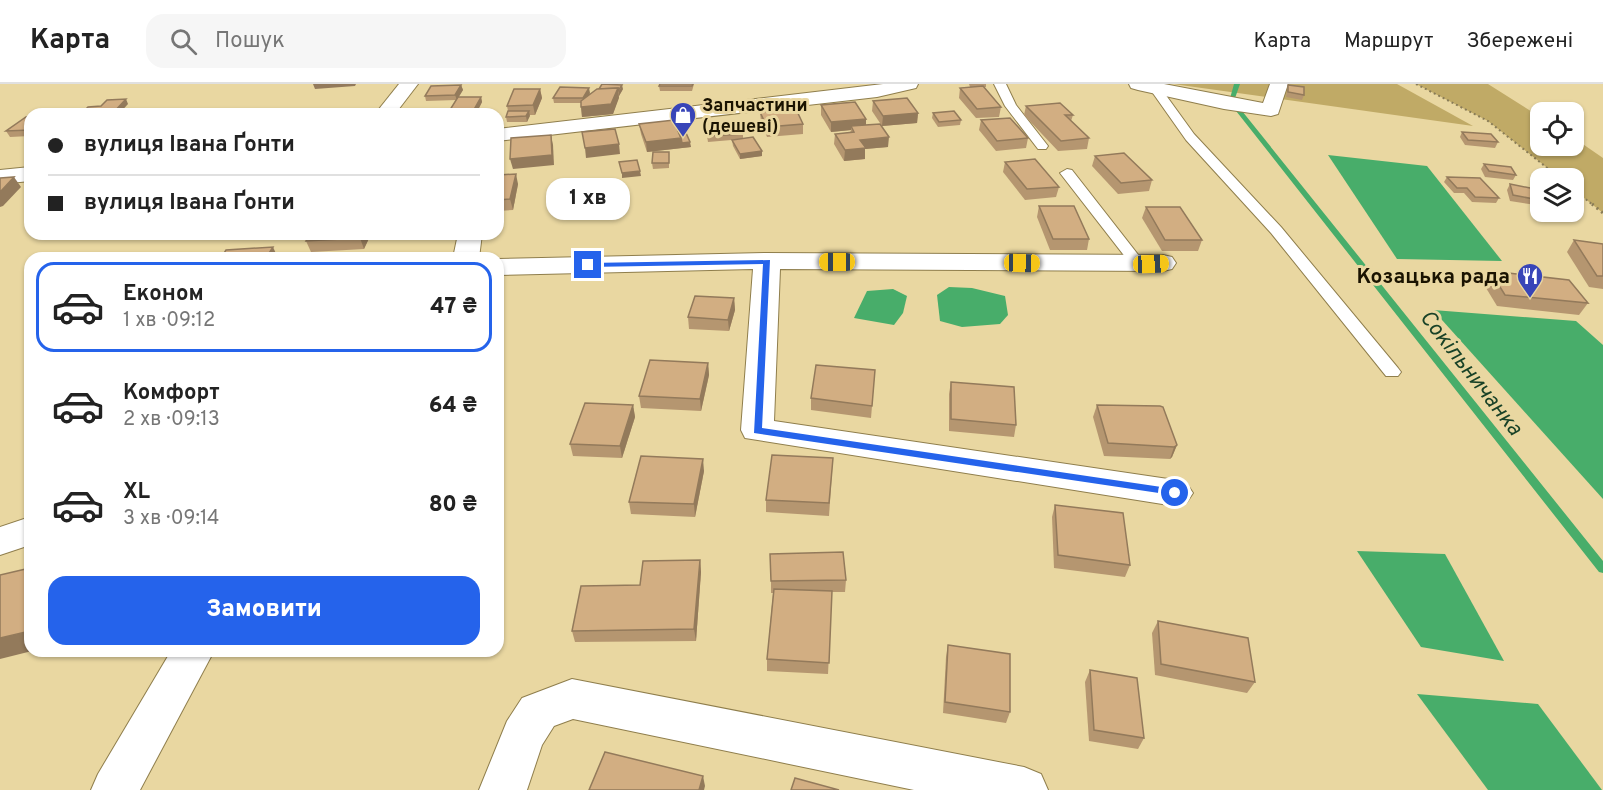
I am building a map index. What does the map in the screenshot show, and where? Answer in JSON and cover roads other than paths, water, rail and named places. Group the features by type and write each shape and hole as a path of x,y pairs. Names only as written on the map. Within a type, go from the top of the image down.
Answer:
{"street":[{"path":"390,108 410,84"},
{"path":"504,134 877,91 909,84"},
{"path":"1147,86 1230,104 1271,110 1280,84"},
{"path":"0,177 24,175"},
{"path":"767,261 757,430 1175,493"},
{"path":"504,267 767,261 1151,264"},
{"path":"0,541 24,533"},
{"path":"115,790 191,657"},
{"path":"502,790 523,736 538,712 572,699 1024,790"}],"lane":[{"path":"1000,84 1011,106 1042,146"},
{"path":"1147,86 1190,137 1276,230 1392,372"},
{"path":"1067,173 1151,264"}],"waterway":[{"name":"Сокільничанка","path":"1237,84 1231,101 1603,569"}],"place":[{"name":"Запчастини (дешеві)","path":"683,138"},
{"name":"Козацька рада","path":"1530,299"}]}
